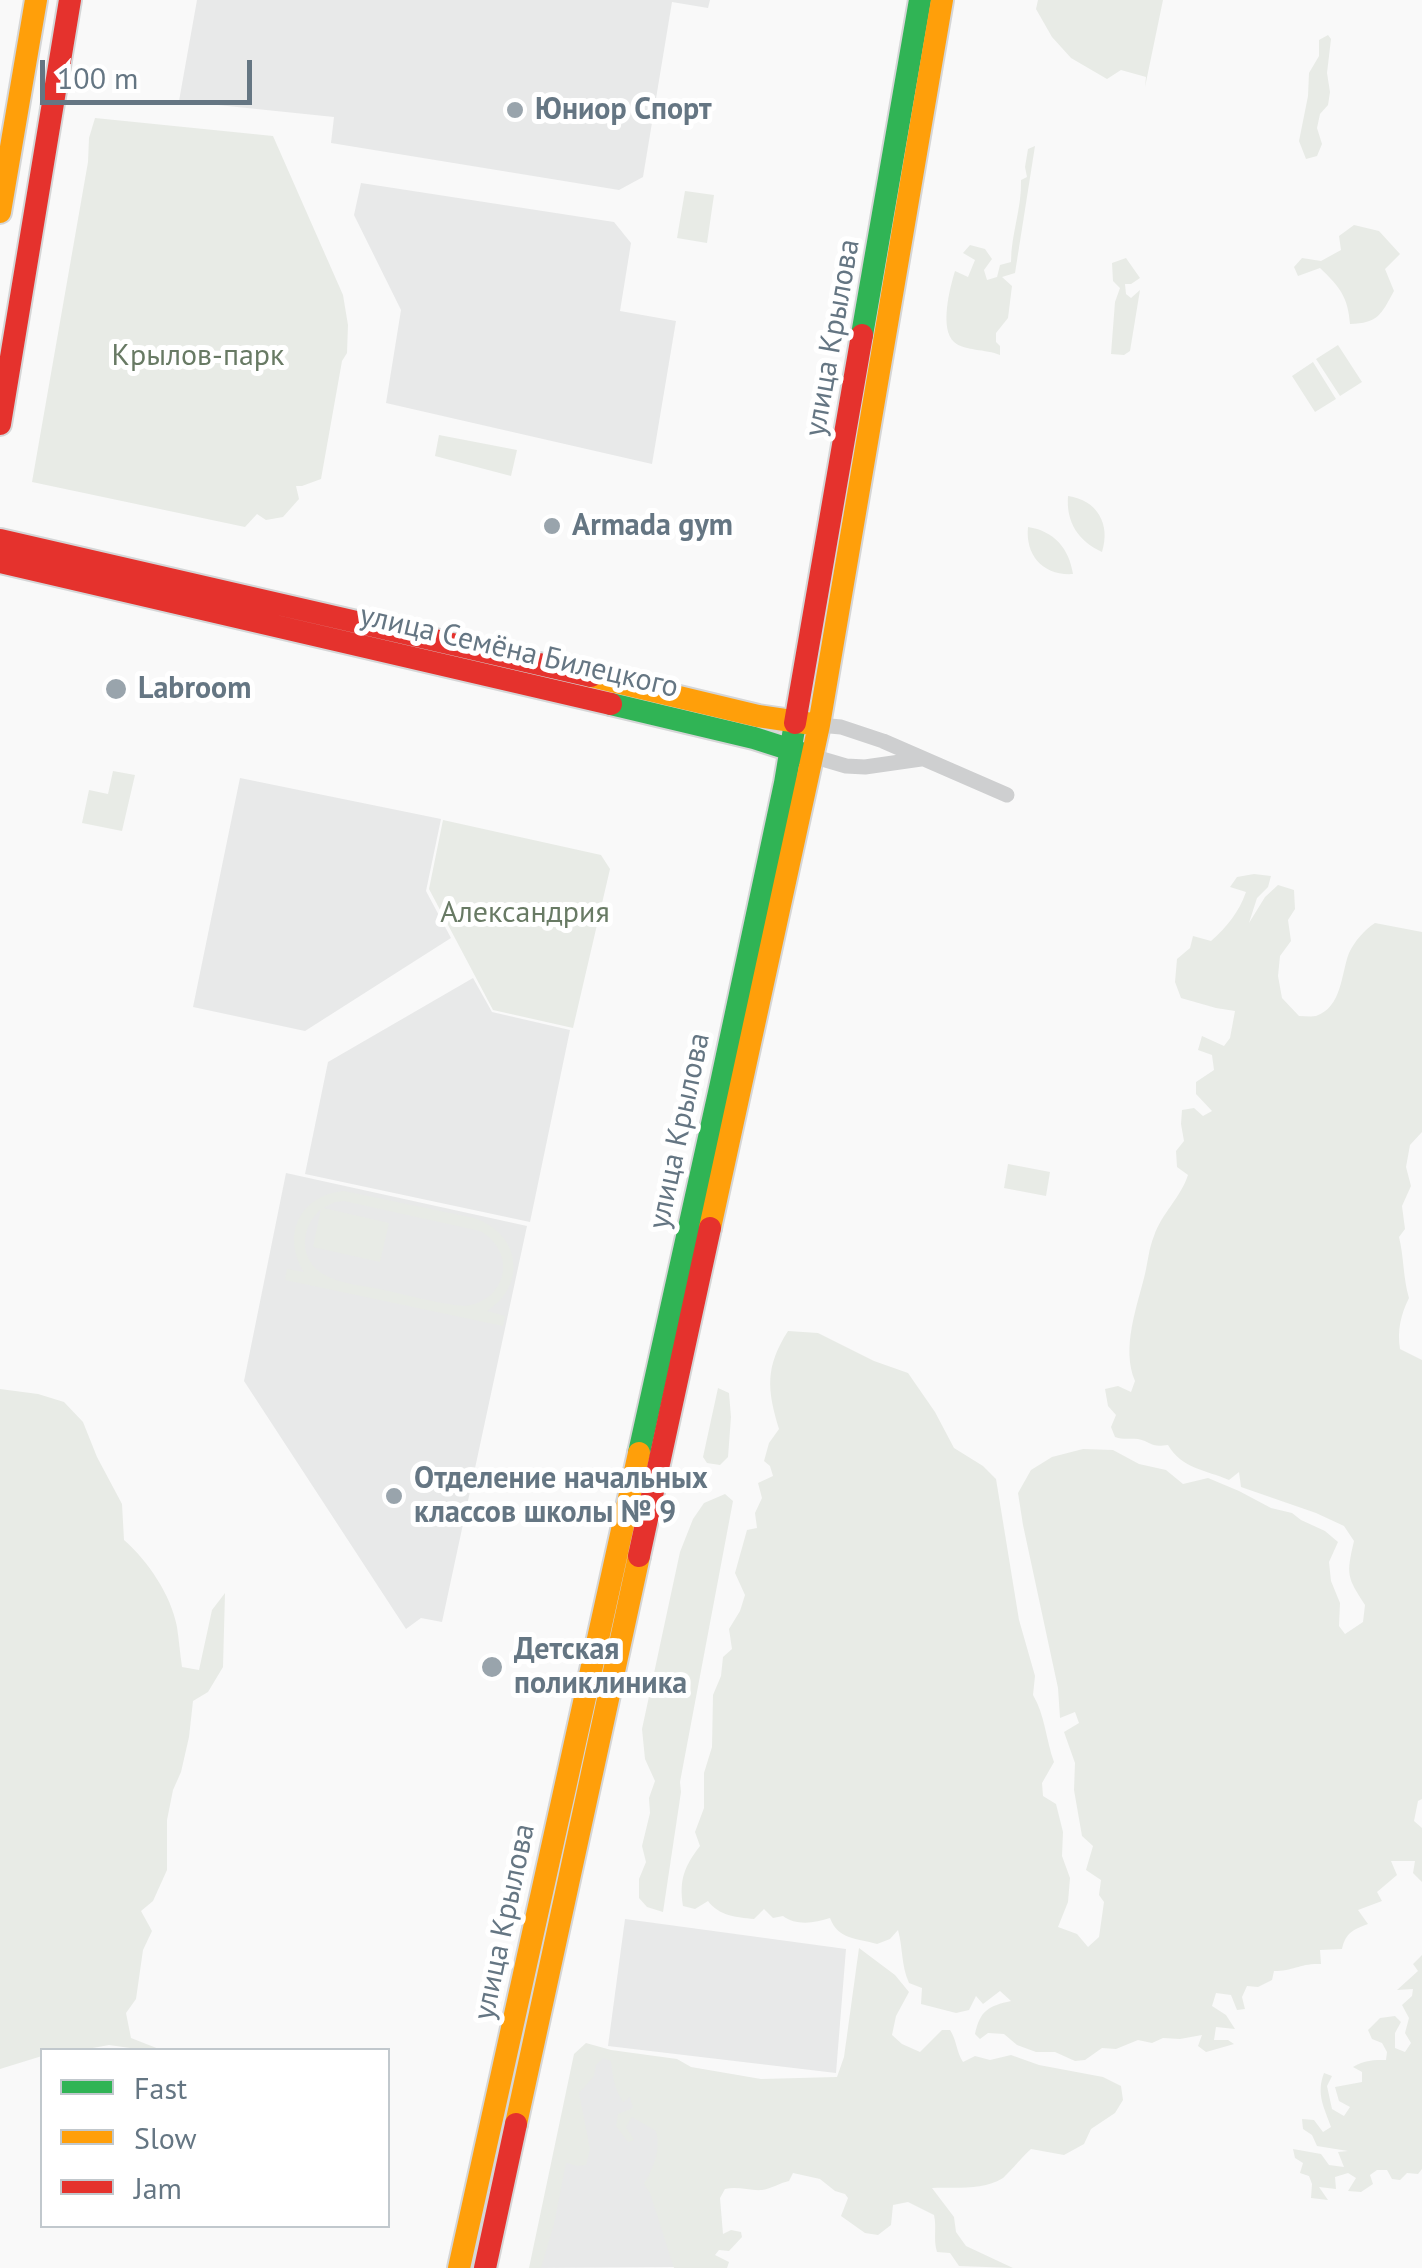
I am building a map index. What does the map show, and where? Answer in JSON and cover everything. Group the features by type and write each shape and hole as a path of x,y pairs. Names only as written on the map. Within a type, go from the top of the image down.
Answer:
{"main road":[{"path":"0,212 36,0"},
{"path":"0,424 70,0"},
{"name":"улица Крылова","path":"807,724 920,0"},
{"name":"улица Крылова","path":"484,2268 531,1999 724,1069 807,724 942,0"},
{"name":"улица Семёна Билецкого","path":"0,540 758,716 807,724"},
{"name":"улица Семёна Билецкого","path":"6,564 439,663 754,738 801,753"},
{"name":"улица Крылова","path":"459,2268 531,1999"}],"street":[{"path":"807,724 841,727 883,741 1007,795"},
{"name":"улица Семёна Билецкого","path":"801,753 846,766 865,767 921,758"}],"shaded area":[{"path":"197,0 710,0 708,8 672,2 643,177 619,190 331,143 334,117 179,101"},
{"path":"361,183 614,222 631,243 620,311 676,321 652,464 386,403 401,310 354,215"},
{"path":"240,778 441,819 426,891 451,938 305,1031 193,1007"},
{"path":"473,978 492,1012 570,1030 530,1222 305,1174 328,1062"},
{"name":"Отделение начальных классов школы № 9","path":"286,1173 527,1226 442,1622 421,1618 406,1629 244,1381"},
{"path":"625,1919 846,1949 836,2073 608,2046"},
{"path":"605,2053 687,2067 674,2267 535,2268 574,2060"}],"green space":[{"path":"1038,0 1163,0 1145,87 1146,77 1121,70 1107,79 1071,58 1052,37 1036,9"},
{"path":"1328,35 1330,92 1317,128 1322,144 1317,156 1306,159 1299,141 1309,73 1319,56 1319,40"},
{"name":"Крылов-парк","path":"95,118 273,136 343,295 348,325 347,353 342,361 321,479 296,486 299,499 283,517 266,520 257,514 245,527 32,482"},
{"path":"1035,146 1015,273 1002,277 1012,286 1008,318 996,333 1000,355 963,347 954,342 947,328 955,271 968,277 975,260 963,253 970,245 985,249 992,259 984,270 987,280 997,277 1000,265 1011,262 1021,180 1027,177 1028,149"},
{"path":"685,191 714,195 707,243 677,238"},
{"path":"1354,225 1379,231 1400,254 1385,269 1394,291 1382,312 1367,322 1350,324 1345,299 1327,275 1320,268 1298,276 1294,267 1302,258 1321,261 1341,250 1339,236"},
{"path":"1126,258 1140,278 1125,284 1126,294 1131,298 1140,290 1130,351 1124,355 1111,354 1115,302 1120,288 1113,281 1112,263"},
{"path":"1338,345 1362,382 1340,396 1316,359"},
{"path":"1313,362 1336,399 1315,412 1292,376"},
{"path":"439,435 517,450 511,476 435,456"},
{"path":"1068,496 1087,502 1099,515 1105,532 1102,552 1075,530"},
{"path":"1028,527 1059,542 1073,574 1053,572 1038,562 1030,547"},
{"path":"113,771 135,775 122,831 82,823 89,790 108,794"},
{"name":"Александрия","path":"443,820 601,855 610,869 573,1028 493,1010 429,889"},
{"path":"1271,876 1268,887 1257,898 1249,923 1265,897 1278,885 1294,890 1295,909 1288,920 1291,941 1280,956 1278,976 1282,998 1299,1016 1316,1016 1331,1005 1349,953 1375,923 1422,932 1422,1132 1410,1145 1406,1167 1411,1186 1402,1206 1405,1229 1399,1237 1409,1298 1399,1335 1400,1349 1422,1360 1422,1799 1418,1801 1414,1821 1422,1828 1422,1882 1413,1873 1415,1861 1391,1861 1397,1875 1377,1892 1382,1901 1358,1910 1368,1924 1351,1932 1342,1949 1320,1950 1321,1964 1274,1971 1272,1980 1258,1987 1247,1986 1242,1997 1245,2009 1237,2010 1231,1995 1216,1993 1212,2006 1226,2015 1235,2029 1216,2027 1214,2040 1234,2044 1206,2052 1198,2046 1202,2035 1163,2038 1152,2043 1138,2040 1116,2049 1102,2048 1085,2060 1075,2061 1055,2052 1036,2052 1017,2045 1004,2034 988,2033 980,2039 975,2034 983,2014 1011,2001 1000,1991 983,2004 976,1996 969,2010 956,2013 921,2004 922,1988 909,1983 898,1930 890,1939 877,1944 843,1934 830,1918 800,1922 783,1916 773,1918 764,1909 754,1919 723,1913 708,1901 695,1909 683,1906 682,1881 700,1846 695,1832 704,1808 704,1773 712,1747 713,1695 723,1657 732,1649 729,1629 745,1595 735,1573 747,1530 757,1528 755,1513 762,1498 758,1483 773,1476 764,1461 769,1443 779,1429 770,1378 775,1356 788,1331 818,1333 908,1373 954,1448 996,1479 1019,1620 1035,1676 1033,1695 1054,1762 1042,1783 1043,1796 1056,1804 1063,1832 1062,1856 1070,1878 1068,1902 1058,1927 1077,1934 1088,1947 1099,1937 1104,1902 1099,1895 1101,1880 1086,1870 1093,1846 1082,1836 1074,1790 1075,1763 1064,1732 1079,1723 1075,1712 1060,1718 1058,1688 1023,1525 1018,1493 1031,1470 1052,1457 1083,1449 1113,1450 1139,1464 1166,1470 1183,1484 1208,1478 1271,1508 1292,1513 1338,1542 1329,1562 1340,1603 1339,1626 1345,1634 1363,1622 1365,1605 1350,1575 1354,1541 1344,1526 1241,1487 1239,1472 1229,1480 1187,1464 1168,1445 1115,1437 1111,1427 1116,1415 1108,1406 1105,1389 1118,1386 1131,1392 1135,1381 1130,1341 1151,1245 1188,1175 1177,1167 1176,1151 1184,1141 1182,1110 1194,1108 1203,1116 1212,1111 1196,1094 1196,1082 1214,1070 1212,1055 1198,1050 1202,1036 1224,1046 1230,1038 1235,1011 1181,998 1175,982 1177,959 1190,948 1193,936 1211,941 1222,930 1246,892 1230,887 1237,877"},
{"path":"1008,1164 1050,1172 1046,1196 1004,1188"},
{"path":"344,1191 474,1218 489,1225 501,1235 513,1260 509,1288 487,1311 505,1316 503,1326 285,1280 287,1269 304,1272 294,1244 299,1219 316,1200","holes":["344,1201 480,1231 500,1251 502,1275 490,1296 464,1306 331,1278 316,1269 305,1244 309,1225 321,1209 313,1247 380,1262 389,1223 323,1208"]},
{"path":"718,1388 729,1393 731,1417 728,1457 720,1465 707,1463 703,1457"},
{"path":"0,1389 64,1402 83,1422 122,1504 124,1540 150,1568 170,1603 182,1667 199,1670 212,1610 225,1593 223,1667 208,1692 193,1701 189,1737 167,1820 167,1870 153,1901 141,1911 152,1931 143,1950 136,1999 126,2013 131,2038 156,2048 40,2048 40,2057 0,2069"},
{"path":"725,1494 733,1501 680,1782 663,1912 647,1907 639,1898 639,1879 646,1862 642,1846 655,1781 645,1759 642,1729 680,1552 704,1503"},
{"path":"859,1948 895,1975 909,1992 896,2016 892,2035 902,2044 920,2052 942,2030 950,2030 963,2062 975,2056 990,2060 1011,2055 1039,2065 1103,2077 1121,2086 1123,2100 1115,2113 1091,2129 1084,2144 1064,2155 1031,2149 1006,2176 995,2182 932,2188 954,2217 956,2232 966,2246 1013,2268 959,2266 950,2253 937,2252 934,2215 908,2202 893,2205 891,2225 878,2235 865,2233 841,2216 848,2198 845,2194 820,2179 793,2173 789,2181 765,2189 725,2189 720,2198 723,2234 731,2230 741,2232 742,2237 729,2251 719,2250 715,2255 729,2262 727,2268 674,2268 644,2184 656,2158 656,2131 632,2117 626,2127 634,2140 628,2142 616,2126 618,2114 633,2108 630,2097 623,2102 611,2061 603,2058 579,2093 590,2149 586,2165 566,2163 541,2268 529,2268 574,2054 586,2043 761,2079 837,2077 844,2057"},
{"path":"1422,1955 1422,2169 1418,2174 1407,2173 1400,2180 1392,2179 1387,2170 1377,2170 1370,2175 1373,2184 1361,2192 1348,2191 1356,2178 1348,2173 1335,2177 1336,2189 1319,2187 1328,2200 1311,2198 1312,2184 1309,2176 1300,2173 1303,2163 1295,2158 1293,2149 1321,2154 1329,2165 1344,2167 1338,2152 1348,2151 1317,2146 1312,2135 1303,2129 1302,2119 1314,2120 1323,2132 1331,2127 1321,2094 1324,2073 1332,2076 1327,2086 1332,2109 1344,2116 1350,2107 1339,2101 1335,2087 1362,2082 1362,2072 1353,2067 1386,2060 1382,2043 1372,2039 1368,2030 1380,2018 1395,2016 1401,2022 1395,2033 1395,2048 1405,2052 1411,2043 1405,2033 1409,2018 1402,2005 1412,1996 1413,1989 1397,1990 1418,1971 1413,1964"}],"traffic: fast":[{"path":"862,335 920,0"},
{"path":"611,704 754,738 807,755"},
{"path":"639,1453 795,723"}],"traffic: slow":[{"path":"0,212 36,0"},
{"path":"819,725 942,0"},
{"path":"591,676 758,716 819,725 710,1228"},
{"path":"459,2268 639,1453"},
{"path":"516,2124 639,1556"}],"traffic: jam":[{"path":"0,424 70,0"},
{"path":"795,723 862,335"},
{"path":"0,540 591,676"},
{"path":"0,562 611,704"},
{"path":"639,1556 710,1228"},
{"path":"485,2268 516,2124"}],"place":[{"name":"Юниор Спорт","path":"515,110"},
{"name":"Armada gym","path":"552,526"},
{"name":"Labroom","path":"116,689"},
{"name":"Отделение начальных классов школы № 9","path":"394,1496"},
{"name":"Детская поликлиника","path":"492,1667"}]}
